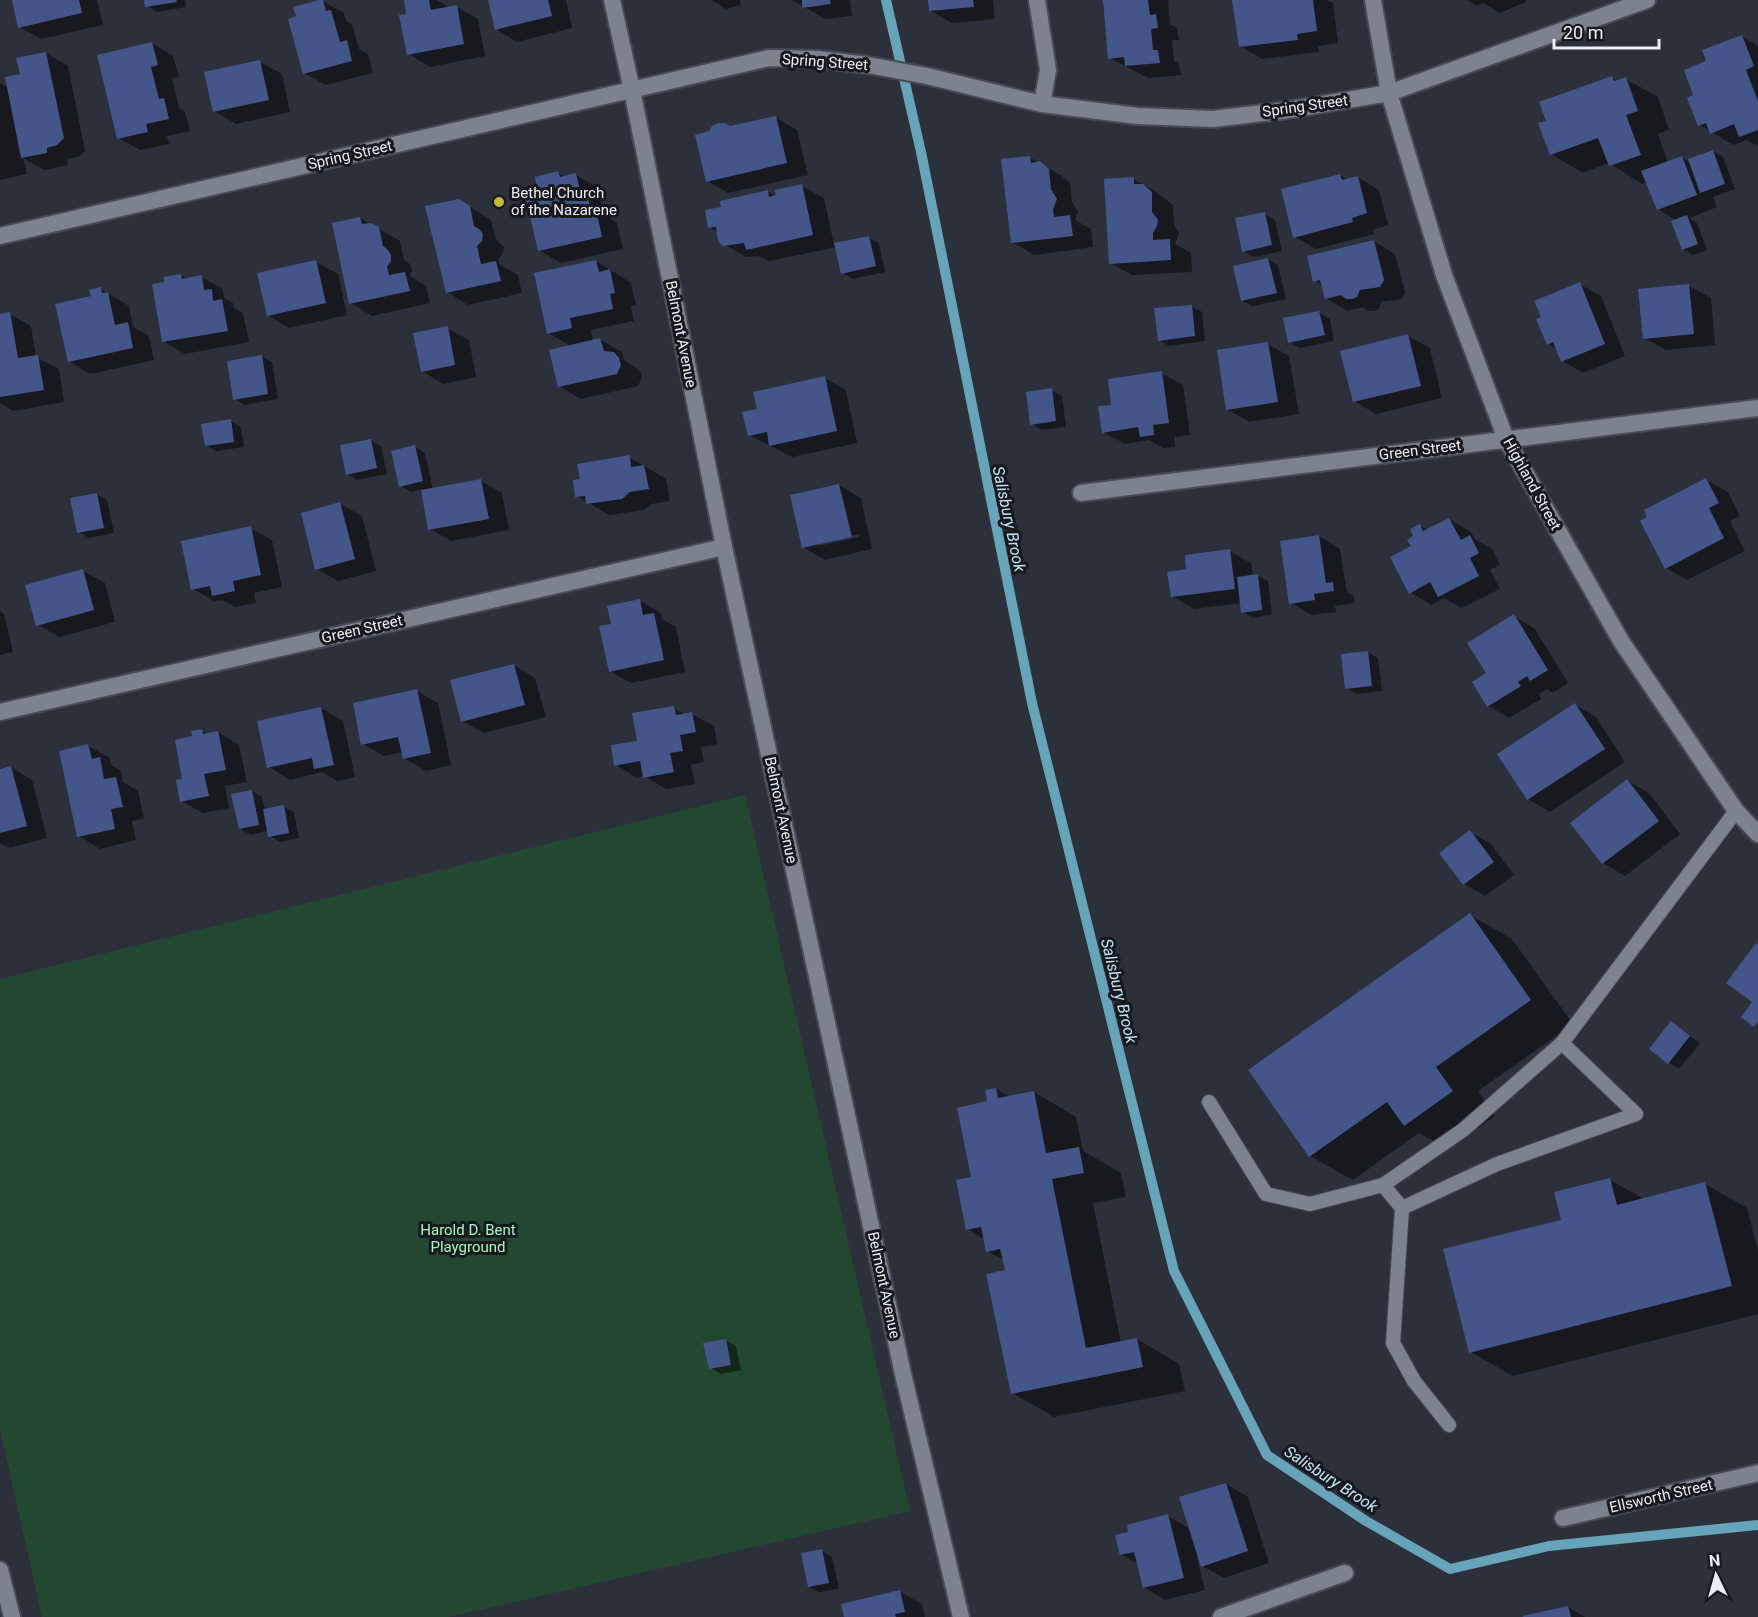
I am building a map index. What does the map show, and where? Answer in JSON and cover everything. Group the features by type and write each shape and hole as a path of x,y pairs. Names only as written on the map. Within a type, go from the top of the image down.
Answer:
{"street":[{"name":"Belmont Avenue","path":"612,0 724,547 903,1374 961,1617"},
{"path":"1037,0 1048,70 1042,104"},
{"name":"Highland Street","path":"1373,0 1389,93 1444,275 1506,439 1621,641 1736,811 1758,834"},
{"name":"Spring Street","path":"0,236 769,58 817,59 868,64 1042,104 1138,116 1213,118 1288,110 1389,93 1647,0"},
{"name":"Green Street","path":"1082,493 1758,408"},
{"name":"Green Street","path":"0,712 724,547"},
{"name":"Ellsworth Street","path":"1563,1518 1758,1473"},
{"path":"0,1570 12,1617"},
{"path":"1221,1617 1345,1573"}],"lane":[{"path":"1209,1102 1266,1194 1310,1204 1383,1185 1463,1130 1562,1043 1736,811"},
{"path":"1402,1208 1497,1164 1636,1114 1562,1043"},
{"path":"1383,1185 1402,1208 1394,1342 1414,1381 1449,1425"}],"green space":[{"name":"Harold D. Bent Playground","path":"745,795 910,1511 449,1617 42,1617 0,1429 0,979"}],"building":[{"path":"12,0 79,0 82,13 18,28"},
{"path":"144,0 176,0 177,2 145,7"},
{"path":"323,0 326,11 331,10 340,42 347,40 352,61 303,74 288,19 296,16 293,7"},
{"path":"404,0 429,0 431,10 457,5 464,44 407,55 399,15 406,14"},
{"path":"488,0 548,0 552,16 495,30"},
{"path":"802,0 830,0 831,4 802,8"},
{"path":"928,0 973,0 974,7 929,11"},
{"path":"1103,0 1148,0 1150,15 1156,14 1158,28 1151,29 1153,50 1158,50 1160,63 1125,66 1124,57 1108,59"},
{"path":"1232,0 1313,0 1317,31 1297,34 1298,40 1239,47"},
{"path":"1742,35 1754,66 1746,70 1758,101 1758,130 1739,137 1734,124 1710,134 1706,123 1698,126 1687,98 1693,95 1684,70 1706,61 1702,50"},
{"path":"152,42 158,65 151,67 159,99 164,98 169,119 146,124 148,132 117,139 97,55"},
{"path":"46,52 64,138 57,145 47,148 47,153 21,158 5,77 20,74 16,58"},
{"path":"260,60 269,100 213,112 204,72"},
{"path":"1612,76 1614,81 1626,77 1638,111 1626,115 1641,155 1609,166 1598,138 1550,155 1538,123 1546,121 1539,102"},
{"path":"776,116 787,163 706,182 695,135 709,131 718,123 730,126"},
{"path":"1713,150 1725,184 1700,193 1688,159"},
{"path":"1030,156 1031,163 1040,161 1049,169 1051,189 1057,199 1053,210 1054,217 1070,215 1073,236 1011,243 1001,159"},
{"path":"1682,156 1697,195 1657,210 1641,171"},
{"path":"558,171 560,177 576,173 582,200 588,199 591,210 596,209 602,237 538,251 524,191 537,188 535,177"},
{"path":"1340,174 1342,180 1358,176 1367,213 1352,218 1353,222 1293,238 1281,189"},
{"path":"1134,177 1134,184 1143,184 1152,192 1152,212 1158,220 1153,240 1170,239 1171,260 1109,264 1104,179"},
{"path":"802,184 813,235 746,250 744,243 723,246 718,241 716,227 708,228 705,210 721,207 720,201 768,190 769,197 776,195 775,190"},
{"path":"459,199 470,206 474,226 483,234 482,241 477,246 481,264 496,261 501,281 446,293 425,206"},
{"path":"1265,212 1272,245 1242,252 1235,218"},
{"path":"1687,215 1698,244 1682,250 1671,221"},
{"path":"360,217 362,224 371,223 379,227 383,246 391,255 391,261 387,267 389,275 405,272 410,291 349,304 332,223"},
{"path":"869,236 876,266 841,274 834,243"},
{"path":"1374,240 1384,280 1380,287 1360,290 1357,297 1352,299 1346,299 1341,295 1325,299 1320,280 1313,282 1307,256"},
{"path":"1268,258 1277,293 1241,301 1233,266"},
{"path":"316,260 326,303 267,316 257,273"},
{"path":"596,260 599,272 610,269 615,293 610,294 613,309 570,318 572,328 547,334 534,273"},
{"path":"181,274 182,279 202,275 204,290 212,289 213,301 222,299 228,331 162,342 152,284 164,282 164,277"},
{"path":"1580,282 1605,344 1561,362 1553,342 1547,345 1536,319 1541,317 1534,301"},
{"path":"1689,284 1694,334 1643,339 1638,289"},
{"path":"101,287 102,293 108,292 115,325 128,322 133,348 68,362 55,304 91,296 89,290"},
{"path":"1192,305 1195,336 1158,341 1154,308"},
{"path":"1319,311 1325,335 1288,343 1283,318"},
{"path":"10,312 18,358 38,355 44,390 0,397 0,314"},
{"path":"448,326 455,365 421,372 413,333"},
{"path":"1408,334 1421,386 1353,402 1340,351"},
{"path":"600,338 604,351 614,352 619,358 621,365 617,374 558,387 549,350"},
{"path":"1268,342 1278,402 1226,410 1217,350"},
{"path":"262,355 268,394 233,400 227,361"},
{"path":"1162,371 1169,423 1153,425 1154,435 1140,437 1138,427 1102,433 1098,406 1111,405 1108,379"},
{"path":"825,376 837,431 769,446 767,432 748,436 742,412 757,409 753,392"},
{"path":"1052,388 1056,421 1030,425 1026,392"},
{"path":"231,419 234,442 205,446 201,424"},
{"path":"371,439 377,468 346,475 340,445"},
{"path":"415,445 423,481 399,487 391,451"},
{"path":"630,455 631,467 644,465 649,489 630,492 622,499 586,504 585,496 575,497 573,480 580,479 577,464"},
{"path":"1706,478 1719,503 1709,508 1724,538 1665,569 1640,521 1647,517 1644,510"},
{"path":"481,479 489,519 428,530 421,490"},
{"path":"839,484 852,537 802,548 790,495"},
{"path":"97,493 104,528 77,533 70,498"},
{"path":"340,502 355,559 315,570 301,513"},
{"path":"1449,518 1461,540 1470,535 1479,553 1470,558 1479,576 1438,597 1430,582 1409,594 1390,557 1411,546 1407,540 1413,536 1410,529 1420,524 1423,531"},
{"path":"251,526 261,575 233,581 235,591 212,596 210,586 191,590 181,541"},
{"path":"1319,535 1326,583 1333,582 1334,591 1314,594 1315,600 1289,604 1280,541"},
{"path":"1230,549 1235,589 1171,597 1167,572 1186,569 1185,555"},
{"path":"83,569 94,610 36,626 25,585"},
{"path":"1258,574 1262,610 1241,613 1237,577"},
{"path":"640,599 643,615 654,613 664,660 609,672 599,626 611,624 607,606"},
{"path":"1514,614 1548,670 1530,681 1527,676 1518,682 1521,686 1487,707 1472,682 1486,673 1467,643"},
{"path":"1368,651 1372,686 1345,689 1341,654"},
{"path":"514,664 525,705 461,722 450,680"},
{"path":"417,689 431,753 403,759 398,737 361,745 353,703"},
{"path":"1575,703 1605,749 1527,800 1497,754"},
{"path":"674,706 676,715 692,712 696,732 680,735 683,751 670,753 674,772 643,778 640,761 614,766 611,745 637,741 632,713"},
{"path":"321,707 334,765 314,769 312,758 267,768 257,721"},
{"path":"202,729 203,734 218,731 226,770 204,774 209,796 180,802 176,780 182,779 175,740 192,736 191,731"},
{"path":"88,744 92,759 100,757 104,779 116,777 123,807 111,809 115,829 77,837 59,751"},
{"path":"11,766 27,826 0,833 0,769"},
{"path":"1627,779 1659,821 1602,864 1570,823"},
{"path":"252,790 259,825 239,829 231,794"},
{"path":"284,805 289,833 268,837 263,809"},
{"path":"1470,830 1494,862 1463,885 1439,853"},
{"path":"1470,913 1531,1000 1436,1067 1453,1091 1404,1126 1387,1102 1309,1157 1248,1070"},
{"path":"1756,943 1758,945 1758,1021 1754,1027 1741,1017 1752,1002 1726,983"},
{"path":"1671,1021 1690,1036 1668,1064 1649,1049"},
{"path":"996,1088 998,1098 1034,1091 1046,1153 1079,1147 1084,1173 1052,1179 1086,1348 1137,1338 1143,1367 1011,1394 986,1274 1005,1270 1000,1249 986,1252 981,1227 966,1230 956,1180 971,1177 957,1108 987,1101 985,1090"},
{"path":"1610,1178 1617,1205 1705,1182 1732,1286 1469,1353 1443,1249 1561,1220 1554,1192"},
{"path":"726,1339 731,1365 709,1369 703,1343"},
{"path":"1226,1483 1248,1551 1201,1567 1179,1497"},
{"path":"1168,1514 1184,1578 1143,1588 1134,1552 1120,1555 1115,1535 1128,1532 1127,1525"},
{"path":"822,1549 829,1583 808,1587 801,1553"},
{"path":"900,1590 905,1612 895,1614 896,1617 844,1617 841,1604"},
{"path":"1568,1606 1571,1617 1523,1617 1523,1616"}],"waterway":[{"name":"Salisbury Brook","path":"886,0 921,152 1032,703 1174,1271 1267,1455 1366,1521 1450,1569 1549,1546 1758,1525"}],"place":[{"name":"Bethel Church of the Nazarene","path":"499,202"}]}
